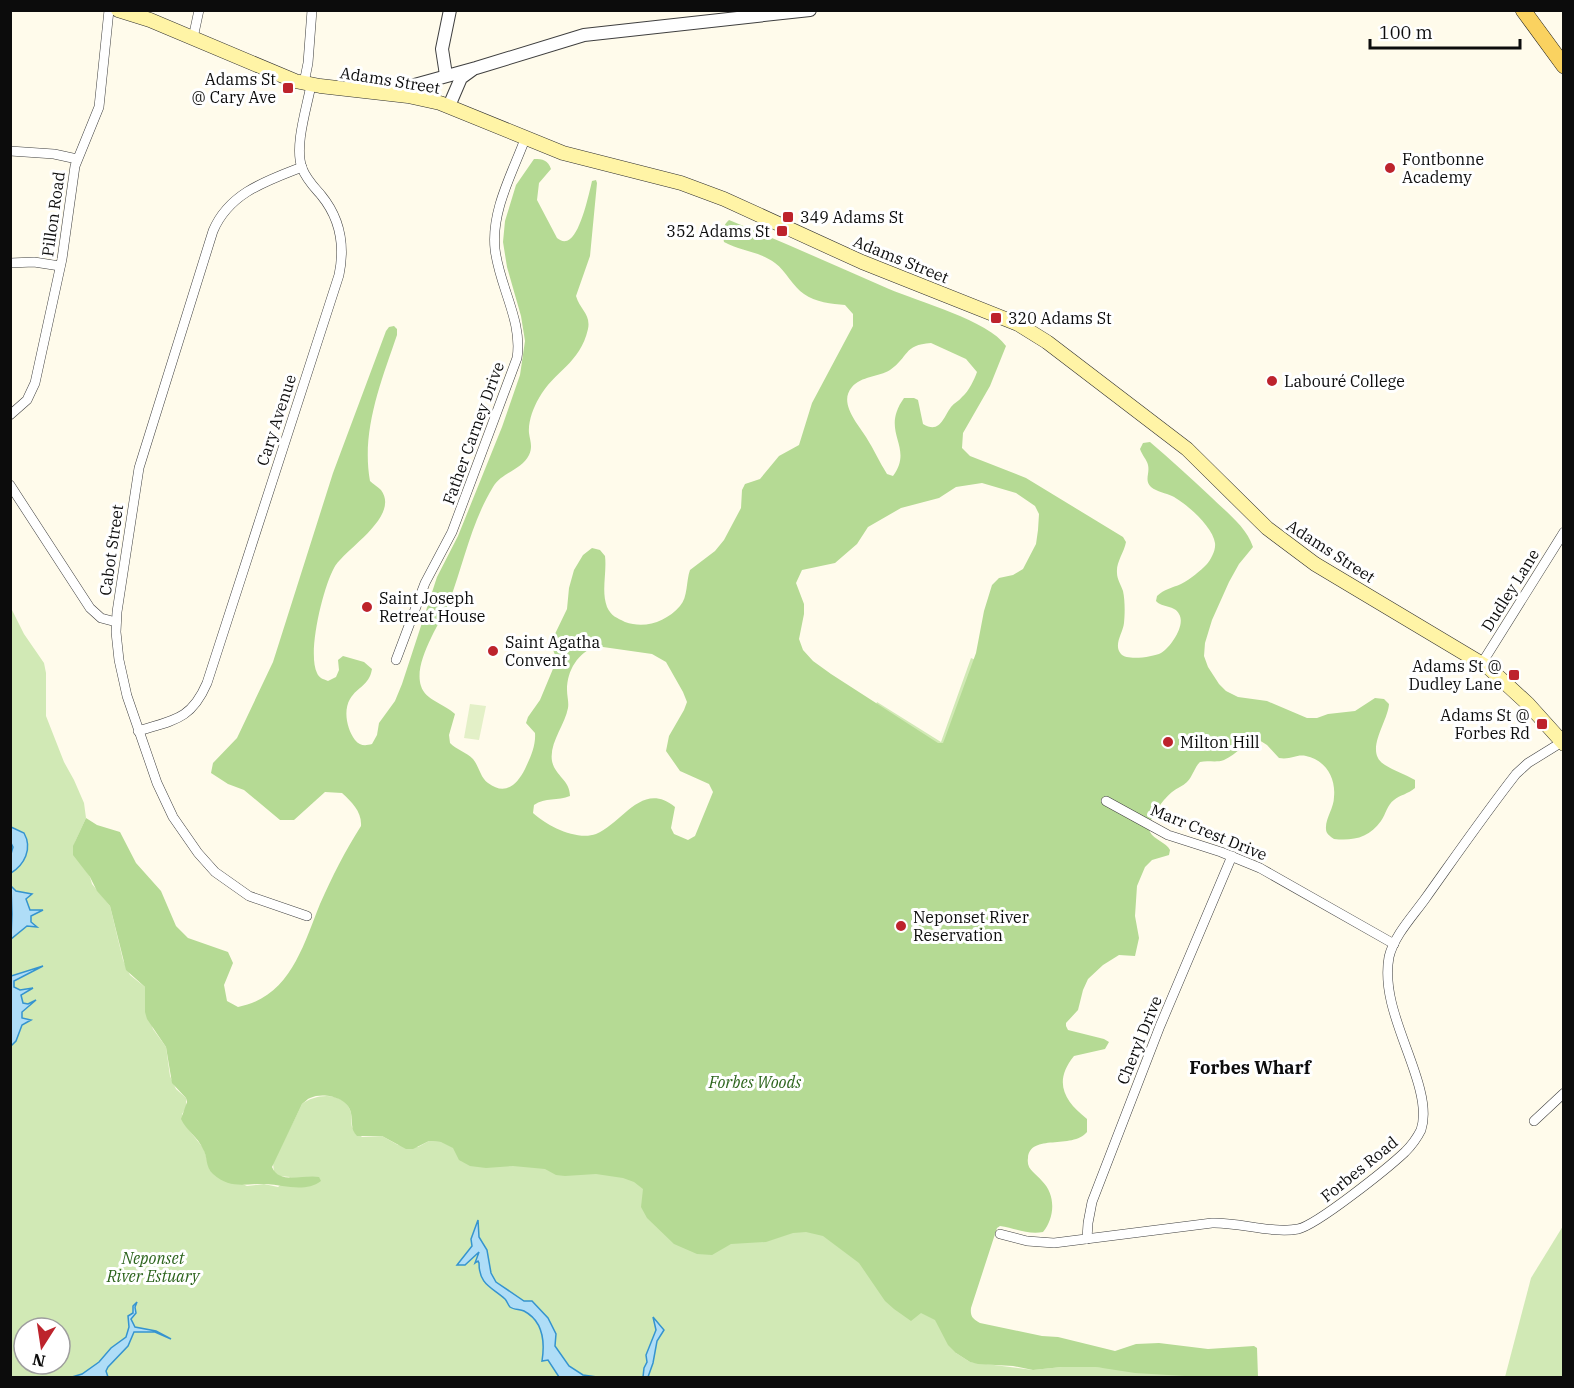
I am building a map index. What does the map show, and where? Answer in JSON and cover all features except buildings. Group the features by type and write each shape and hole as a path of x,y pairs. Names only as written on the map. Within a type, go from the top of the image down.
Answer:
{"main road":[{"name":"Adams Street","path":"118,10 150,20 277,74 308,84 422,99 449,106 525,139 585,160 662,177 703,191 862,262 1018,324 1047,342 1187,449 1258,519 1288,545 1315,564 1482,663 1517,693 1562,743"},
{"path":"1523,10 1563,66"}],"street":[{"name":"Pillon Road","path":"10,415 27,400 34,388 60,266 77,159 99,107 109,10"},
{"path":"193,38 199,10"},
{"path":"302,167 301,137 308,84 312,10"},
{"path":"446,75 442,49 450,10"},
{"path":"375,92 396,90 584,35 810,10"},
{"path":"449,106 461,78 476,68"},
{"name":"Father Carney Drive","path":"396,660 425,583 452,532 517,358 518,335 498,263 495,231 501,201 525,139"},
{"path":"10,151 54,154 77,159"},
{"name":"Cabot Street","path":"302,167 246,191 225,209 213,231 141,457 116,622 119,660 127,696 152,772 167,805 203,859 222,878 249,896 307,916"},
{"name":"Cary Avenue","path":"138,732 186,714 196,705 207,683 337,282 342,252 338,227 327,204 302,167"},
{"path":"10,263 34,262 60,266"},
{"path":"10,485 85,601 101,618 116,622"},
{"name":"Dudley Lane","path":"1482,663 1563,532"},
{"name":"Forbes Road","path":"999,1234 1036,1242 1087,1239 1212,1223 1245,1224 1284,1230 1303,1227 1319,1220 1406,1152 1421,1130 1423,1113 1418,1084 1390,992 1388,970 1394,945 1516,774 1528,763 1562,743"},
{"name":"Marr Crest Drive","path":"1106,801 1168,835 1232,856 1269,873 1394,945"},
{"name":"Cheryl Drive","path":"1087,1239 1092,1202 1160,1026 1232,856"},
{"path":"1534,1120 1563,1093"}],"green space":[{"name":"Forbes Woods","path":"534,159 547,162 551,169 539,183 537,200 557,238 565,241 574,235 578,228 592,181 596,180 597,183 590,256 576,296 589,324 584,341 573,359 545,389 535,406 529,424 531,446 526,460 497,482 485,501 473,529 449,602 429,643 421,666 423,691 455,714 449,735 450,743 473,759 483,778 494,787 505,789 514,784 522,775 531,756 535,733 526,723 540,700 555,664 552,647 554,636 567,609 574,570 583,555 592,548 600,550 605,556 605,601 612,615 625,622 640,625 655,623 674,612 683,602 690,570 715,551 724,540 741,508 742,490 745,484 760,479 779,456 799,445 812,403 853,326 853,314 845,305 808,297 796,287 779,266 769,259 724,242 723,230 729,220 889,289 969,320 997,337 1006,346 990,386 963,433 962,448 970,456 1026,478 1123,537 1126,542 1117,569 1124,602 1124,623 1118,643 1121,654 1134,658 1152,656 1161,653 1169,646 1179,630 1181,619 1175,609 1156,601 1157,596 1195,575 1207,564 1215,549 1213,537 1198,516 1178,499 1156,490 1149,484 1148,465 1140,449 1143,443 1150,442 1235,520 1246,532 1253,547 1239,564 1229,582 1212,620 1205,643 1204,656 1219,684 1226,691 1238,697 1267,701 1307,718 1355,711 1375,698 1384,699 1389,704 1378,736 1376,753 1385,765 1415,780 1415,788 1396,798 1381,821 1366,835 1348,839 1334,839 1330,836 1326,825 1334,801 1334,790 1331,776 1324,765 1306,756 1279,758 1259,740 1249,743 1224,760 1200,762 1187,782 1172,792 1160,805 1149,828 1154,837 1170,850 1169,855 1152,860 1145,867 1137,886 1135,916 1139,938 1135,956 1119,955 1103,965 1088,979 1078,1010 1066,1023 1068,1030 1109,1042 1105,1049 1074,1056 1064,1074 1063,1083 1067,1098 1087,1119 1087,1132 1072,1140 1044,1144 1030,1150 1028,1166 1047,1187 1052,1199 1050,1220 1043,1232 1037,1233 1000,1226 997,1228 971,1308 972,1317 980,1323 1042,1336 1058,1337 1115,1351 1136,1344 1159,1343 1208,1349 1254,1346 1257,1348 1258,1377 1201,1377 1135,1373 1096,1367 1033,1370 970,1362 948,1345 935,1320 921,1313 911,1321 894,1309 885,1301 859,1263 823,1236 806,1232 793,1233 766,1242 731,1244 712,1255 697,1254 674,1244 647,1218 641,1207 643,1189 634,1182 596,1174 556,1175 545,1169 470,1166 459,1160 453,1148 441,1142 429,1141 413,1149 406,1149 382,1136 357,1136 349,1108 334,1097 315,1096 302,1104 272,1167 280,1176 319,1177 321,1181 315,1185 294,1187 266,1184 239,1185 226,1182 210,1171 205,1152 181,1119 187,1102 186,1098 172,1083 166,1047 147,1019 145,987 126,970 110,906 73,855 73,846 86,818 97,825 120,832 136,863 161,891 176,926 188,938 228,952 233,963 224,985 227,1001 238,1007 256,1001 270,993 292,968 334,874 361,826 360,816 353,804 342,793 325,792 294,820 280,820 244,790 228,784 211,773 213,763 237,738 273,662 333,473 386,331 389,327 394,326 397,329 397,335 374,407 368,444 370,481 381,490 385,500 383,511 377,522 334,568 321,605 315,636 314,664 320,677 328,681 336,677 339,670 338,660 343,656 364,662 372,669 366,683 350,699 347,709 350,731 359,743 372,744 377,735 379,723 395,701 437,577 458,536 502,427 520,375 525,341 503,242 505,221 516,185","holes":["931,343 966,359 977,372 967,392 952,406 937,426 929,427 923,424 918,400 904,398 897,410 895,421 900,456 899,465 893,476 887,474 854,420 848,406 848,393 856,383 890,370 915,346","982,483 1016,493 1035,506 1039,514 1038,530 1036,544 1023,569 1013,575 999,578 992,585 984,611 976,653 943,743 938,743 831,674 813,661 803,650 799,639 804,604 796,583 802,570 835,563 857,544 868,527 901,508 939,498 956,487","596,646 652,654 666,662 683,692 687,702 669,736 666,751 680,771 709,784 713,792 695,836 688,840 674,834 671,828 675,807 663,800 653,798 633,806 606,829 588,836 563,831 546,823 533,813 534,805 538,803 570,796 568,786 556,771 552,754 568,708 567,690 571,669 590,649"]},
{"path":"11,608 24,634 44,663 46,716 64,762 84,803 86,818 73,851 92,884 110,906 123,960 130,975 145,987 145,1003 153,1029 166,1047 170,1076 176,1089 186,1098 186,1108 182,1114 189,1130 204,1149 210,1170 247,1186 264,1184 278,1187 290,1177 274,1173 273,1163 302,1104 308,1100 330,1096 343,1101 351,1113 352,1127 362,1137 382,1136 398,1145 418,1147 429,1141 441,1142 787,928 877,702 941,742 971,658 1042,689 1068,997 956,1353 970,1362 1033,1370 1096,1367 1239,1377 11,1377"},
{"path":"470,704 486,706 479,740 464,738"},
{"path":"1563,1226 1563,1377 1505,1377 1531,1278"}],"water":[{"path":"11,827 24,833 28,845 26,856 20,866 11,873 13,847"},
{"path":"11,886 16,891 32,894 26,899 30,910 43,910 31,916 31,922 37,927 27,926 11,939 12,914"},
{"path":"43,966 14,981 14,987 20,990 33,988 21,995 23,1003 28,1004 36,1000 22,1012 22,1018 31,1020 22,1025 16,1041 11,1046 11,976"},
{"path":"478,1220 479,1237 487,1250 491,1273 496,1282 524,1301 532,1301 548,1318 556,1334 555,1346 569,1366 583,1375 597,1377 559,1377 548,1360 542,1361 543,1339 539,1326 524,1311 510,1307 505,1299 484,1281 478,1261 475,1263 479,1252 465,1265 457,1265 472,1246 471,1239"},
{"path":"137,1302 136,1313 131,1319 135,1327 156,1331 171,1339 155,1332 134,1332 128,1346 108,1367 106,1371 108,1377 72,1377 82,1374 99,1362 111,1348 126,1337 129,1327 128,1316 133,1313 133,1306"},
{"path":"653,1317 664,1330 657,1341 648,1377 643,1377 647,1362 646,1355 656,1330"}],"place":[{"name":"Adams St @ Cary Ave","path":"288,88"},
{"name":"Fontbonne Academy","path":"1390,168"},
{"name":"349 Adams St","path":"788,217"},
{"name":"352 Adams St","path":"782,231"},
{"name":"320 Adams St","path":"996,318"},
{"name":"Labouré College","path":"1272,381"},
{"name":"Saint Joseph Retreat House","path":"367,607"},
{"name":"Saint Agatha Convent","path":"493,651"},
{"name":"Adams St @ Dudley Lane","path":"1514,675"},
{"name":"Adams St @ Forbes Rd","path":"1542,724"},
{"name":"Milton Hill","path":"1168,742"},
{"name":"Neponset River Reservation","path":"901,926"}],"district":[{"name":"Forbes Wharf","path":"1250,1068"}],"park label":[{"name":"Neponset River Estuary","path":"153,1267"}]}
